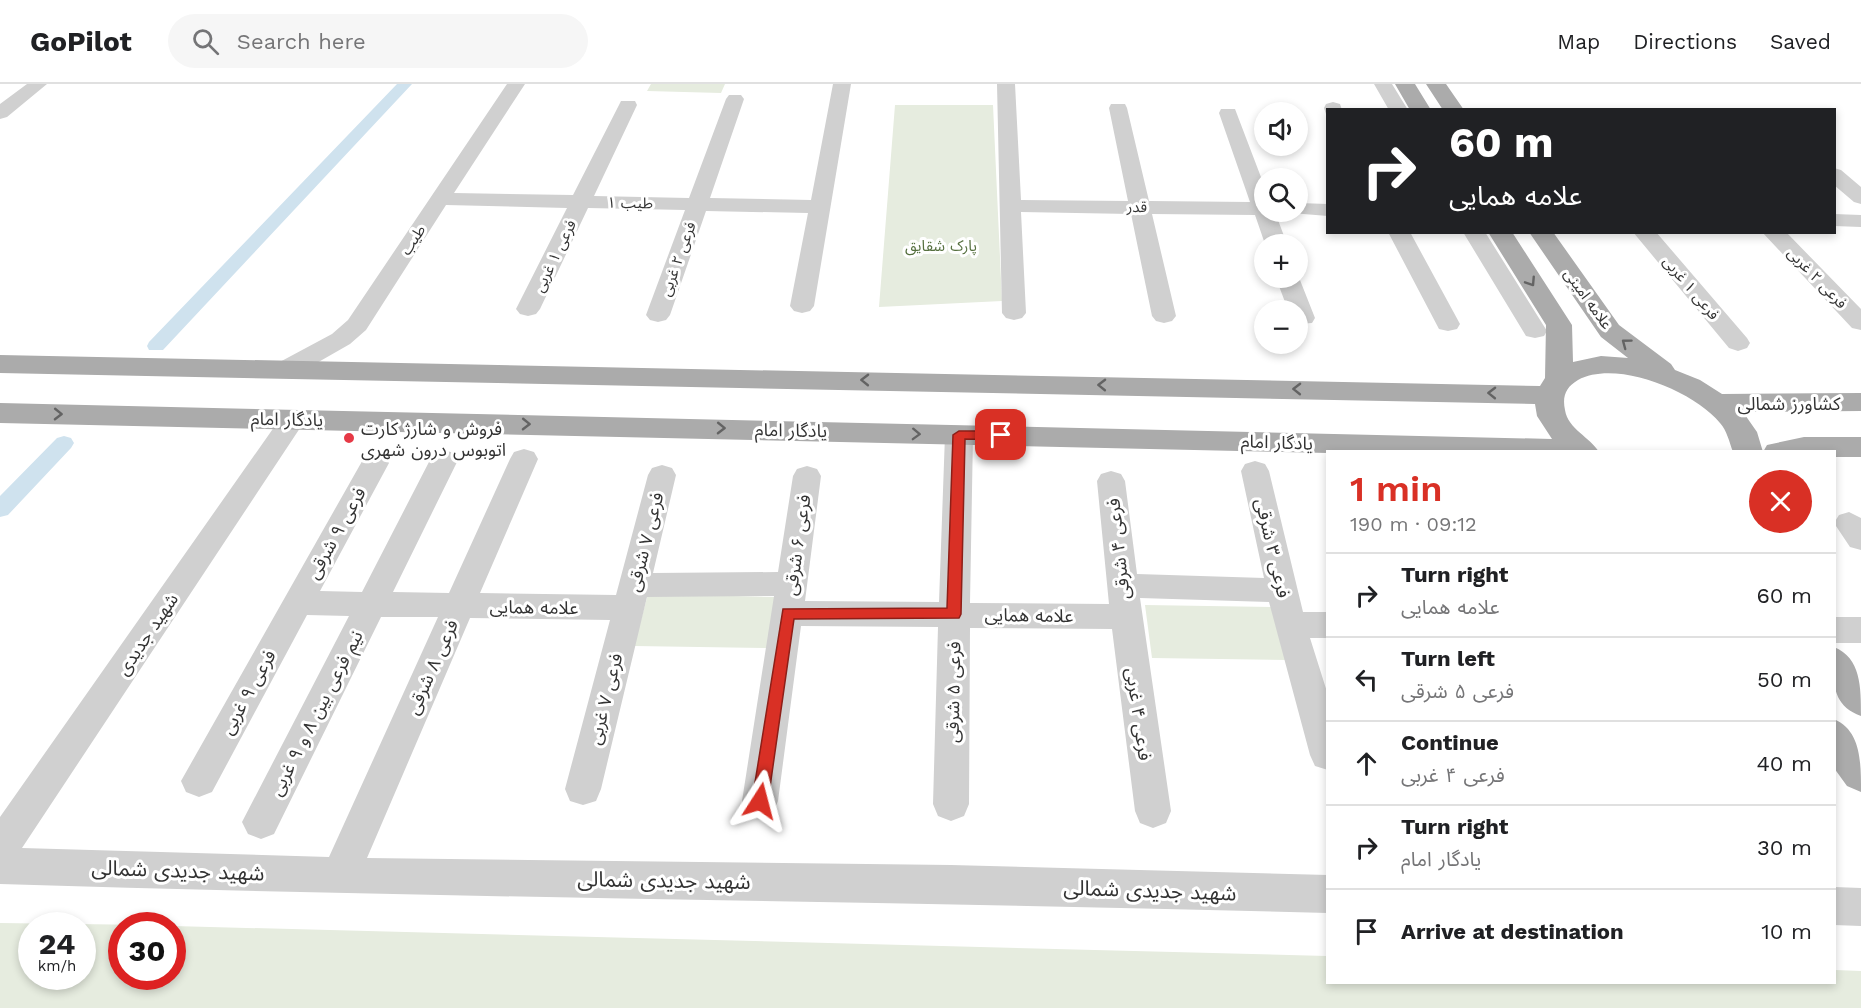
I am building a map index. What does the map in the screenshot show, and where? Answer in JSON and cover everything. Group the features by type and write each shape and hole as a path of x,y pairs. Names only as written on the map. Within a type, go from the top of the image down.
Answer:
{"main road":[{"path":"1405,84 1420,108"},
{"path":"1436,84 1453,108"},
{"path":"1501,234 1559,325 1555,386 1550,410 1561,430 1583,450"},
{"name":"علامه امینی","path":"1542,234 1610,331 1672,379"},
{"path":"0,364 651,376 1555,386 1576,369 1601,365 1630,367 1672,379 1718,403 1735,420 1746,439 1748,450"},
{"path":"640,426 656,419 666,408 668,396 666,388 651,376"},
{"name":"کشاورز شمالی","path":"1718,403 1861,402"},
{"name":"یادگار امام","path":"0,413 640,426 1545,450"},
{"path":"1788,450 1804,447 1861,447"},
{"path":"1836,665 1861,700"},
{"path":"1836,738 1861,774"}],"street":[{"path":"0,113 38,84"},
{"name":"طیب","path":"285,369 342,339 357,325 516,84"},
{"path":"1383,84 1398,108"},
{"path":"1006,85 1014,313"},
{"path":"802,306 841,91"},
{"name":"فرعی ۲ غربی","path":"658,315 735,99"},
{"name":"فرعی ۱ غربی","path":"528,309 628,105"},
{"path":"1118,108 1164,316"},
{"path":"1228,113 1254,182"},
{"path":"1836,176 1861,198"},
{"name":"طیب ۱","path":"441,199 819,207"},
{"name":"قدر","path":"1010,206 1254,209"},
{"path":"1308,209 1326,210"},
{"path":"1836,220 1861,221"},
{"path":"1400,234 1448,324"},
{"path":"1475,234 1535,331"},
{"name":"فرعی ۱ غربی","path":"1646,234 1738,343"},
{"name":"فرعی ۲ غربی","path":"1775,234 1861,323"},
{"path":"357,325 345,350 354,362 377,371"},
{"name":"شهید جدیدی","path":"0,849 294,419"},
{"name":"فرعی ۵ شرقی","path":"951,804 959,435"},
{"name":"فرعی ۸ شرقی","path":"340,876 524,459"},
{"name":"نیم فرعی بین ۸ و ۹ غربی","path":"261,822 444,460"},
{"name":"فرعی ۹ شرقی","path":"297,603 375,463"},
{"name":"فرعی ۳ شرقی","path":"1255,471 1290,625 1326,748"},
{"name":"فرعی ۷ شرقی","path":"631,596 662,475"},
{"name":"فرعی ۶ شرقی","path":"760,801 807,476"},
{"name":"فرعی ۴ شرقی","path":"1111,481 1124,601"},
{"name":"علامه همایی","path":"297,603 459,606 631,596 789,598 954,614 1283,590"},
{"name":"فرعی ۷ غربی","path":"583,789 631,596"},
{"name":"فرعی ۴ غربی","path":"1124,601 1153,811"},
{"name":"فرعی ۹ غربی","path":"199,781 297,603"},
{"path":"1290,625 1326,625"},
{"path":"1836,630 1861,630"},
{"name":"شهید جدیدی شمالی","path":"0,866 340,876 951,884 1326,894"},
{"path":"1836,906 1861,907"}],"green space":[{"path":"651,84 725,84 721,93 647,91"},
{"name":"پارک شقایق","path":"895,105 993,105 1002,301 879,307"},
{"path":"648,594 776,597 768,648 634,646"},
{"path":"1145,605 1275,607 1288,660 1152,658"},
{"path":"0,923 18,923 18,990 96,990 96,924 108,924 108,990 186,990 186,926 1326,956 1326,984 1836,984 1836,970 1861,971 1861,1008 0,1008"}],"waterway":[{"path":"156,346 405,84"},
{"path":"0,509 64,443"}],"place":[{"name":"فروش و شارژ کارت اتوبوس درون شهری","path":"349,438"}],"route":[{"path":"760,801 788,613 954,614 959,435 1001,435"}]}
